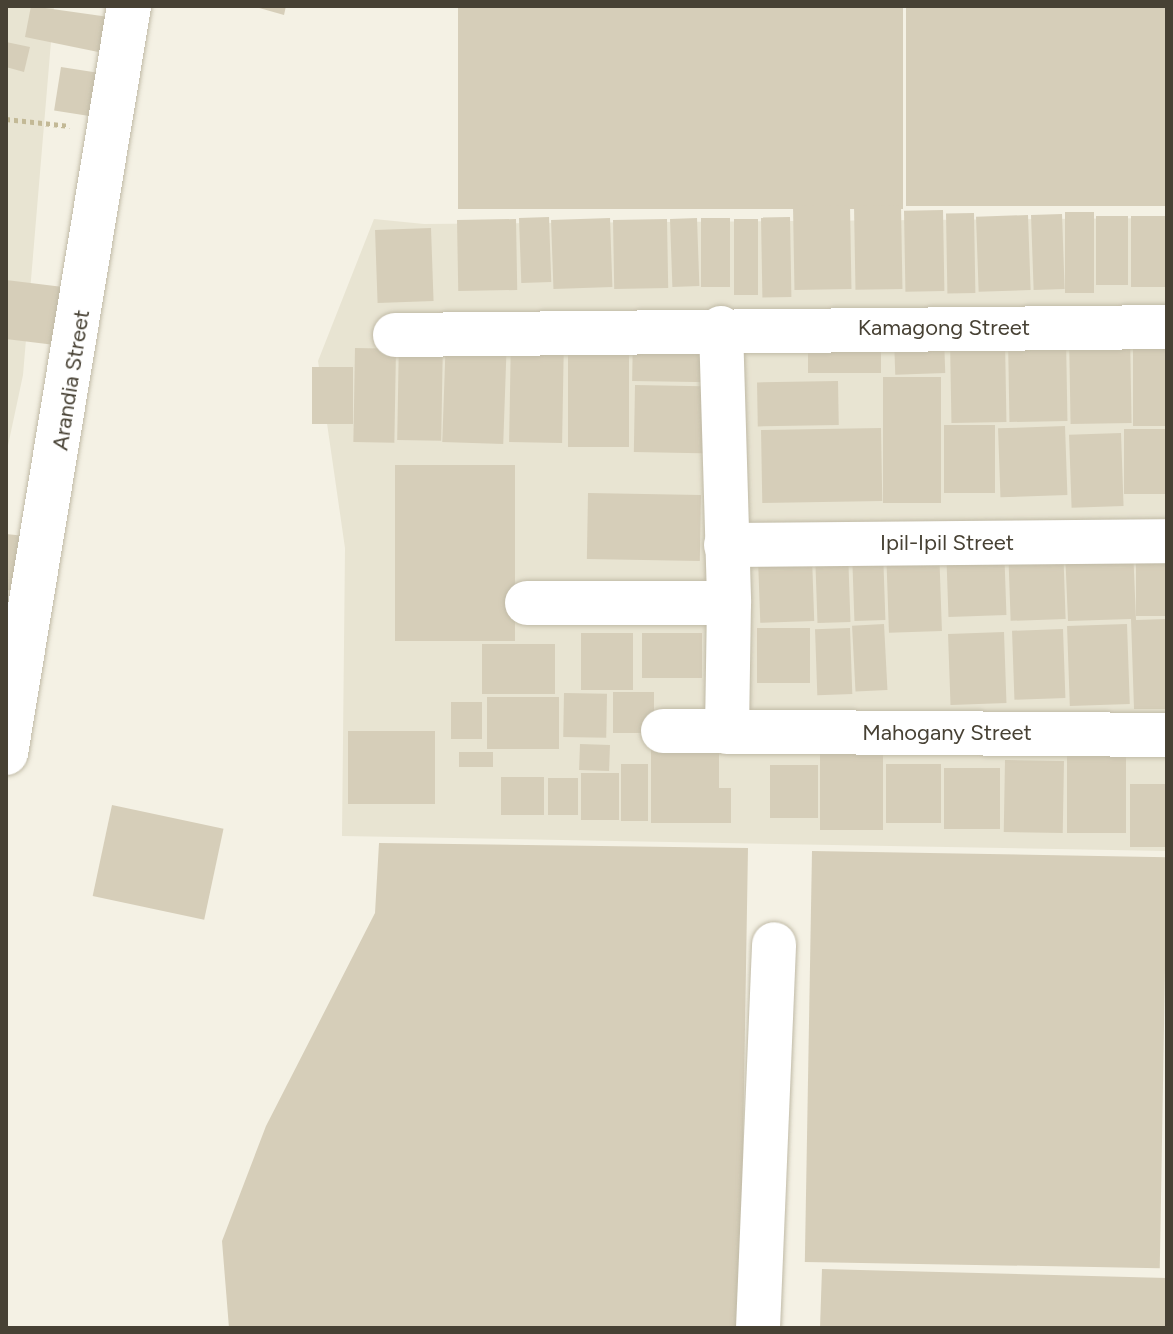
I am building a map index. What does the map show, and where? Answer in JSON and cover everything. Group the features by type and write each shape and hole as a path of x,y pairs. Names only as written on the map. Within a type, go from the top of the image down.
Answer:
{"street":[{"name":"Arandia Street","path":"6,753 129,6"},
{"name":"Kamagong Street","path":"395,335 721,328 1167,327"},
{"path":"721,328 729,603 727,732"},
{"name":"Ipil-Ipil Street","path":"726,545 1167,541"},
{"path":"527,603 729,603"},
{"name":"Mahogany Street","path":"663,731 1167,735"},
{"path":"758,1328 774,944"}],"path":[{"path":"6,119 110,130"}],"shaded area":[{"path":"6,6 54,6 23,375 6,455"},
{"path":"1167,218 1167,851 342,836 345,548 318,361 374,219 424,224"}],"building":[{"path":"31,6 116,18 108,54 25,37"},
{"path":"252,6 286,6 284,15"},
{"path":"458,6 903,6 903,209 458,209"},
{"path":"906,6 1167,6 1167,206 906,206"},
{"path":"6,42 30,47 24,72 6,67"},
{"path":"61,67 107,74 101,118 54,110"},
{"path":"850,205 851,289 794,290 793,206"},
{"path":"901,205 902,289 855,290 854,206"},
{"path":"943,210 944,291 905,292 904,211"},
{"path":"1065,212 1094,212 1094,293 1065,293"},
{"path":"946,213 974,213 975,293 947,293"},
{"path":"1062,214 1065,289 1034,290 1031,215"},
{"path":"1028,215 1031,290 979,292 976,217"},
{"path":"1096,216 1128,216 1128,285 1096,285"},
{"path":"1131,216 1167,216 1167,287 1131,287"},
{"path":"549,217 551,282 521,283 519,218"},
{"path":"790,217 791,297 762,297 761,218"},
{"path":"610,218 612,287 553,289 551,220"},
{"path":"697,218 699,286 672,287 670,219"},
{"path":"701,218 730,218 730,287 701,287"},
{"path":"516,219 517,290 458,291 457,220"},
{"path":"667,219 668,288 614,289 613,220"},
{"path":"734,219 758,219 758,295 734,295"},
{"path":"431,228 434,301 378,303 375,230"},
{"path":"6,280 63,287 55,345 6,339"},
{"path":"808,329 881,329 881,373 808,373"},
{"path":"633,332 712,333 711,382 632,381"},
{"path":"1130,333 1132,423 1071,424 1069,334"},
{"path":"511,334 564,335 562,443 509,442"},
{"path":"568,334 629,334 629,447 568,447"},
{"path":"446,335 507,337 503,444 442,442"},
{"path":"1133,335 1167,335 1167,426 1133,426"},
{"path":"399,337 443,338 441,441 397,440"},
{"path":"944,337 945,373 895,375 894,339"},
{"path":"1066,337 1067,421 1009,422 1008,338"},
{"path":"1005,339 1006,422 951,423 950,340"},
{"path":"355,348 396,349 394,443 353,442"},
{"path":"312,367 353,367 353,424 312,424"},
{"path":"883,377 941,377 941,503 883,503"},
{"path":"838,381 839,425 758,426 757,382"},
{"path":"635,385 715,386 714,453 634,452"},
{"path":"944,425 995,425 995,493 944,493"},
{"path":"1065,426 1067,495 1000,497 998,428"},
{"path":"881,428 882,501 762,503 761,430"},
{"path":"1124,429 1167,429 1167,494 1124,494"},
{"path":"1121,433 1124,506 1072,508 1069,435"},
{"path":"395,465 515,465 515,641 395,641"},
{"path":"588,493 701,495 700,561 587,559"},
{"path":"6,534 25,536 19,591 6,590"},
{"path":"1063,544 1066,619 1011,621 1008,546"},
{"path":"1004,545 1006,615 948,617 946,547"},
{"path":"939,547 942,631 889,633 886,549"},
{"path":"1136,547 1167,547 1167,616 1136,616"},
{"path":"1133,548 1136,620 1167,619 1167,709 1134,709 1131,619 1068,621 1065,550"},
{"path":"848,551 850,622 817,623 815,552"},
{"path":"883,551 885,620 854,621 852,552"},
{"path":"812,557 814,621 760,623 758,559"},
{"path":"884,624 887,690 855,692 852,626"},
{"path":"1127,624 1130,704 1070,706 1067,626"},
{"path":"757,628 810,628 810,683 757,683"},
{"path":"850,628 852,694 817,695 815,629"},
{"path":"1063,629 1065,698 1014,700 1012,631"},
{"path":"1004,632 1006,703 951,705 948,634"},
{"path":"581,633 633,633 633,690 581,690"},
{"path":"642,633 702,633 702,678 642,678"},
{"path":"482,644 555,644 555,694 482,694"},
{"path":"613,692 654,692 654,733 613,733"},
{"path":"564,693 607,694 606,738 563,737"},
{"path":"487,697 559,697 559,749 487,749"},
{"path":"451,702 482,702 482,739 451,739"},
{"path":"348,731 435,731 435,804 348,804"},
{"path":"651,741 719,741 719,788 731,788 731,823 651,823"},
{"path":"580,744 610,745 609,771 579,770"},
{"path":"1067,746 1126,746 1126,833 1067,833"},
{"path":"459,752 493,752 493,767 459,767"},
{"path":"820,754 883,754 883,830 820,830"},
{"path":"1005,760 1064,761 1063,833 1004,832"},
{"path":"621,764 648,764 648,821 621,821"},
{"path":"886,764 941,764 941,823 886,823"},
{"path":"770,765 818,765 818,818 770,818"},
{"path":"944,768 1000,768 1000,829 944,829"},
{"path":"581,773 619,773 619,820 581,820"},
{"path":"501,777 544,777 544,815 501,815"},
{"path":"548,778 578,778 578,815 548,815"},
{"path":"1130,784 1167,784 1167,847 1130,847"},
{"path":"112,805 224,829 204,920 93,896"},
{"path":"379,843 748,848 740,1328 229,1328 222,1241 266,1126 375,913"},
{"path":"812,851 1167,857 1160,1268 805,1262"},
{"path":"822,1269 1167,1278 1167,1328 820,1328"}]}
